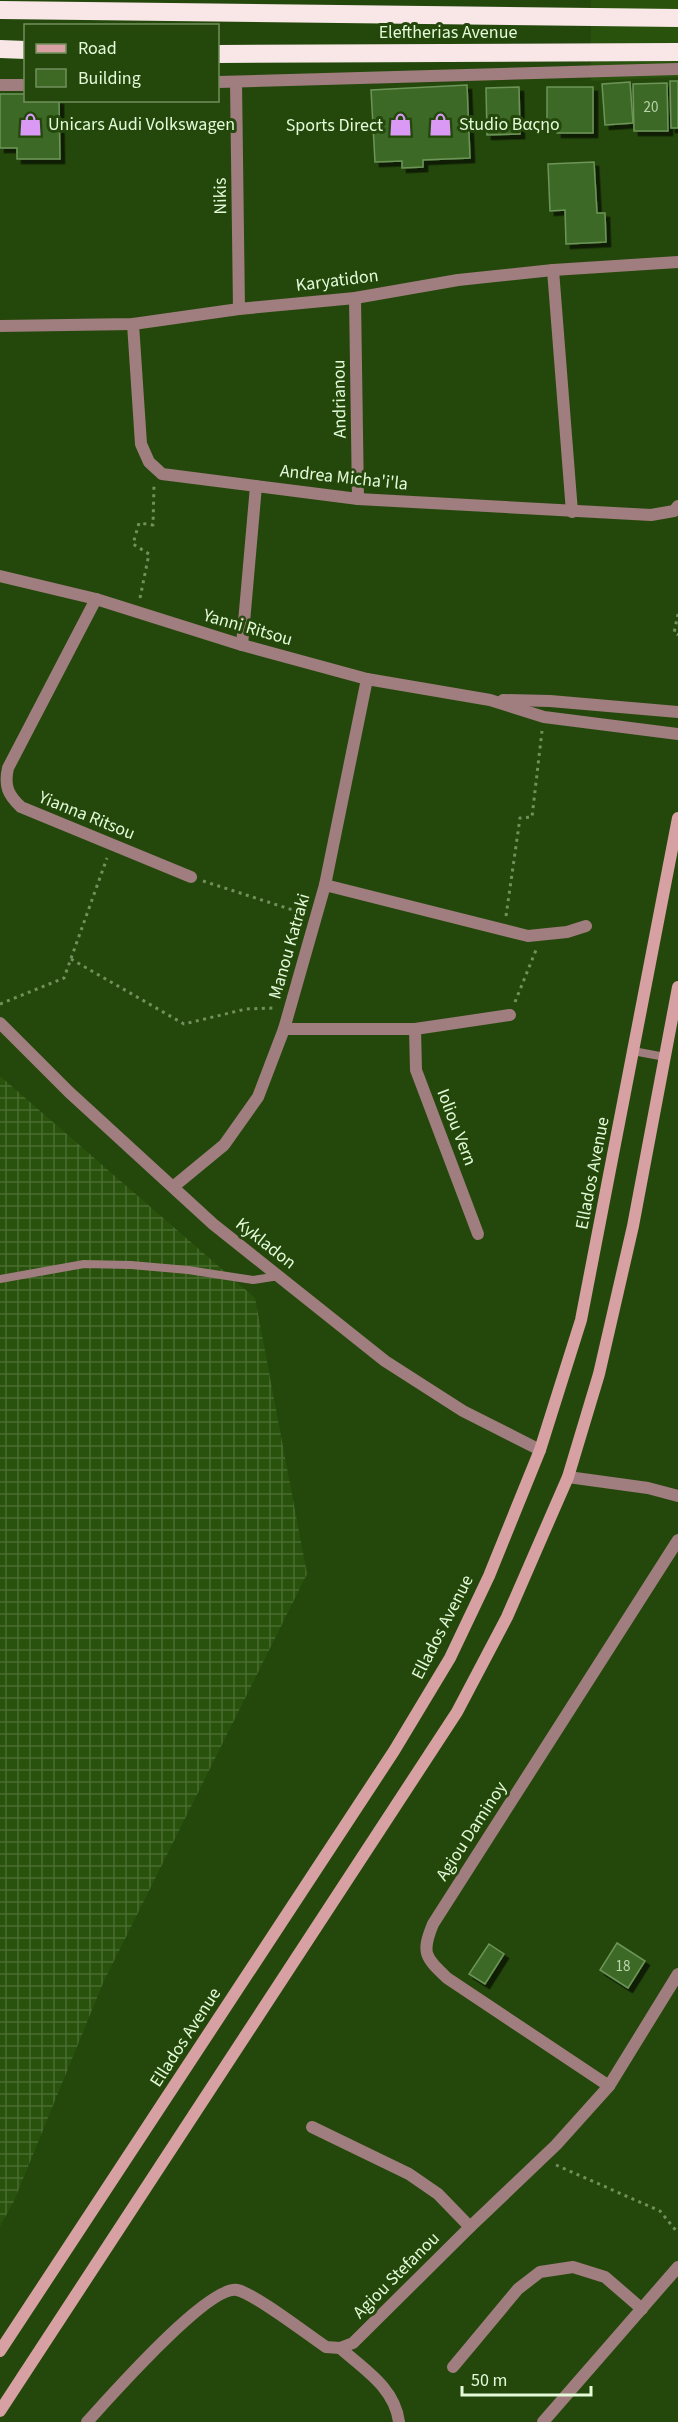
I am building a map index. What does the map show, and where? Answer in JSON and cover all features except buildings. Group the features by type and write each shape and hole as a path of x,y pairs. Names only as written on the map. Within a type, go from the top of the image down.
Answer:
{"highway":[{"name":"Eleftherias Avenue","path":"0,10 678,18"},
{"path":"0,49 24,50"},
{"name":"Eleftherias Avenue","path":"219,54 678,52"}],"main road":[{"name":"Ellados Avenue","path":"0,2351 394,1751 444,1667 489,1576 540,1450 581,1320 678,818"},
{"path":"0,2411 457,1713 507,1617 568,1477 599,1374 633,1226 678,987"}],"street":[{"path":"219,82 678,69"},
{"name":"Nikis","path":"236,82 239,309"},
{"path":"0,85 24,85"},
{"name":"Karyatidon","path":"0,326 134,324 239,309 355,298 458,280 678,261"},
{"path":"553,270 572,512"},
{"name":"Andrianou","path":"355,298 358,499"},
{"path":"134,324 141,444 154,468"},
{"name":"Andrea Micha'i'la","path":"154,468 172,477 358,499 651,515 674,511 678,506"},
{"path":"242,645 256,486"},
{"name":"Yanni Ritsou","path":"0,576 96,599 242,645 367,679 490,700 544,717 678,734"},
{"name":"Yianna Ritsou","path":"96,599 8,768 5,781 12,800 21,807 191,877"},
{"name":"Manou Katraki","path":"173,1187 224,1145 258,1097 284,1029 325,885 367,679"},
{"name":"Yanni Ritsou","path":"490,700 550,700 678,712"},
{"path":"325,885 528,936 567,932 586,926"},
{"path":"284,1029 415,1029 510,1015"},
{"name":"Kykladon","path":"0,1023 69,1092 213,1224 386,1361 463,1411 540,1450"},
{"name":"Ioliou Vern","path":"415,1029 416,1070 478,1234"},
{"path":"568,1477 648,1488 678,1496"},
{"name":"Agiou Daminoy","path":"609,2085 447,1978 432,1964 426,1953 425,1943 433,1924 678,1540"},
{"name":"Agiou Stefanou","path":"340,2348 353,2343 372,2326 470,2227 542,2159 609,2085 678,1974"},
{"path":"312,2127 409,2174 438,2194 470,2227"},
{"path":"453,2367 518,2289 540,2272 573,2267 605,2277 642,2308"},
{"path":"543,2422 678,2267"},
{"path":"87,2422 130,2373 189,2319 227,2289 246,2292 326,2347 340,2348 386,2389 398,2409 399,2422"}],"lane":[{"path":"633,1051 665,1057"},
{"path":"0,1279 84,1264 188,1270 253,1280 279,1276"}],"path":[{"path":"138,612 149,554 133,544 139,523 153,525 154,468"},
{"path":"678,614 674,633 678,635"},
{"path":"504,930 520,818 532,817 544,717"},
{"path":"0,1004 64,978 112,845"},
{"path":"191,877 315,917"},
{"path":"510,1015 542,934"},
{"path":"70,959 184,1024 246,1009 290,1008"},
{"path":"542,2159 660,2211 678,2233"}],"shaded area":[{"path":"591,0 678,0 678,77 591,81"},
{"path":"0,1076 255,1298 307,1574 103,1983 14,2201 0,2226"}],"place":[{"name":"Unicars Audi Volkswagen","path":"30,124"},
{"name":"Studio Βαςηο","path":"441,124"},
{"name":"Sports Direct","path":"401,125"}]}
